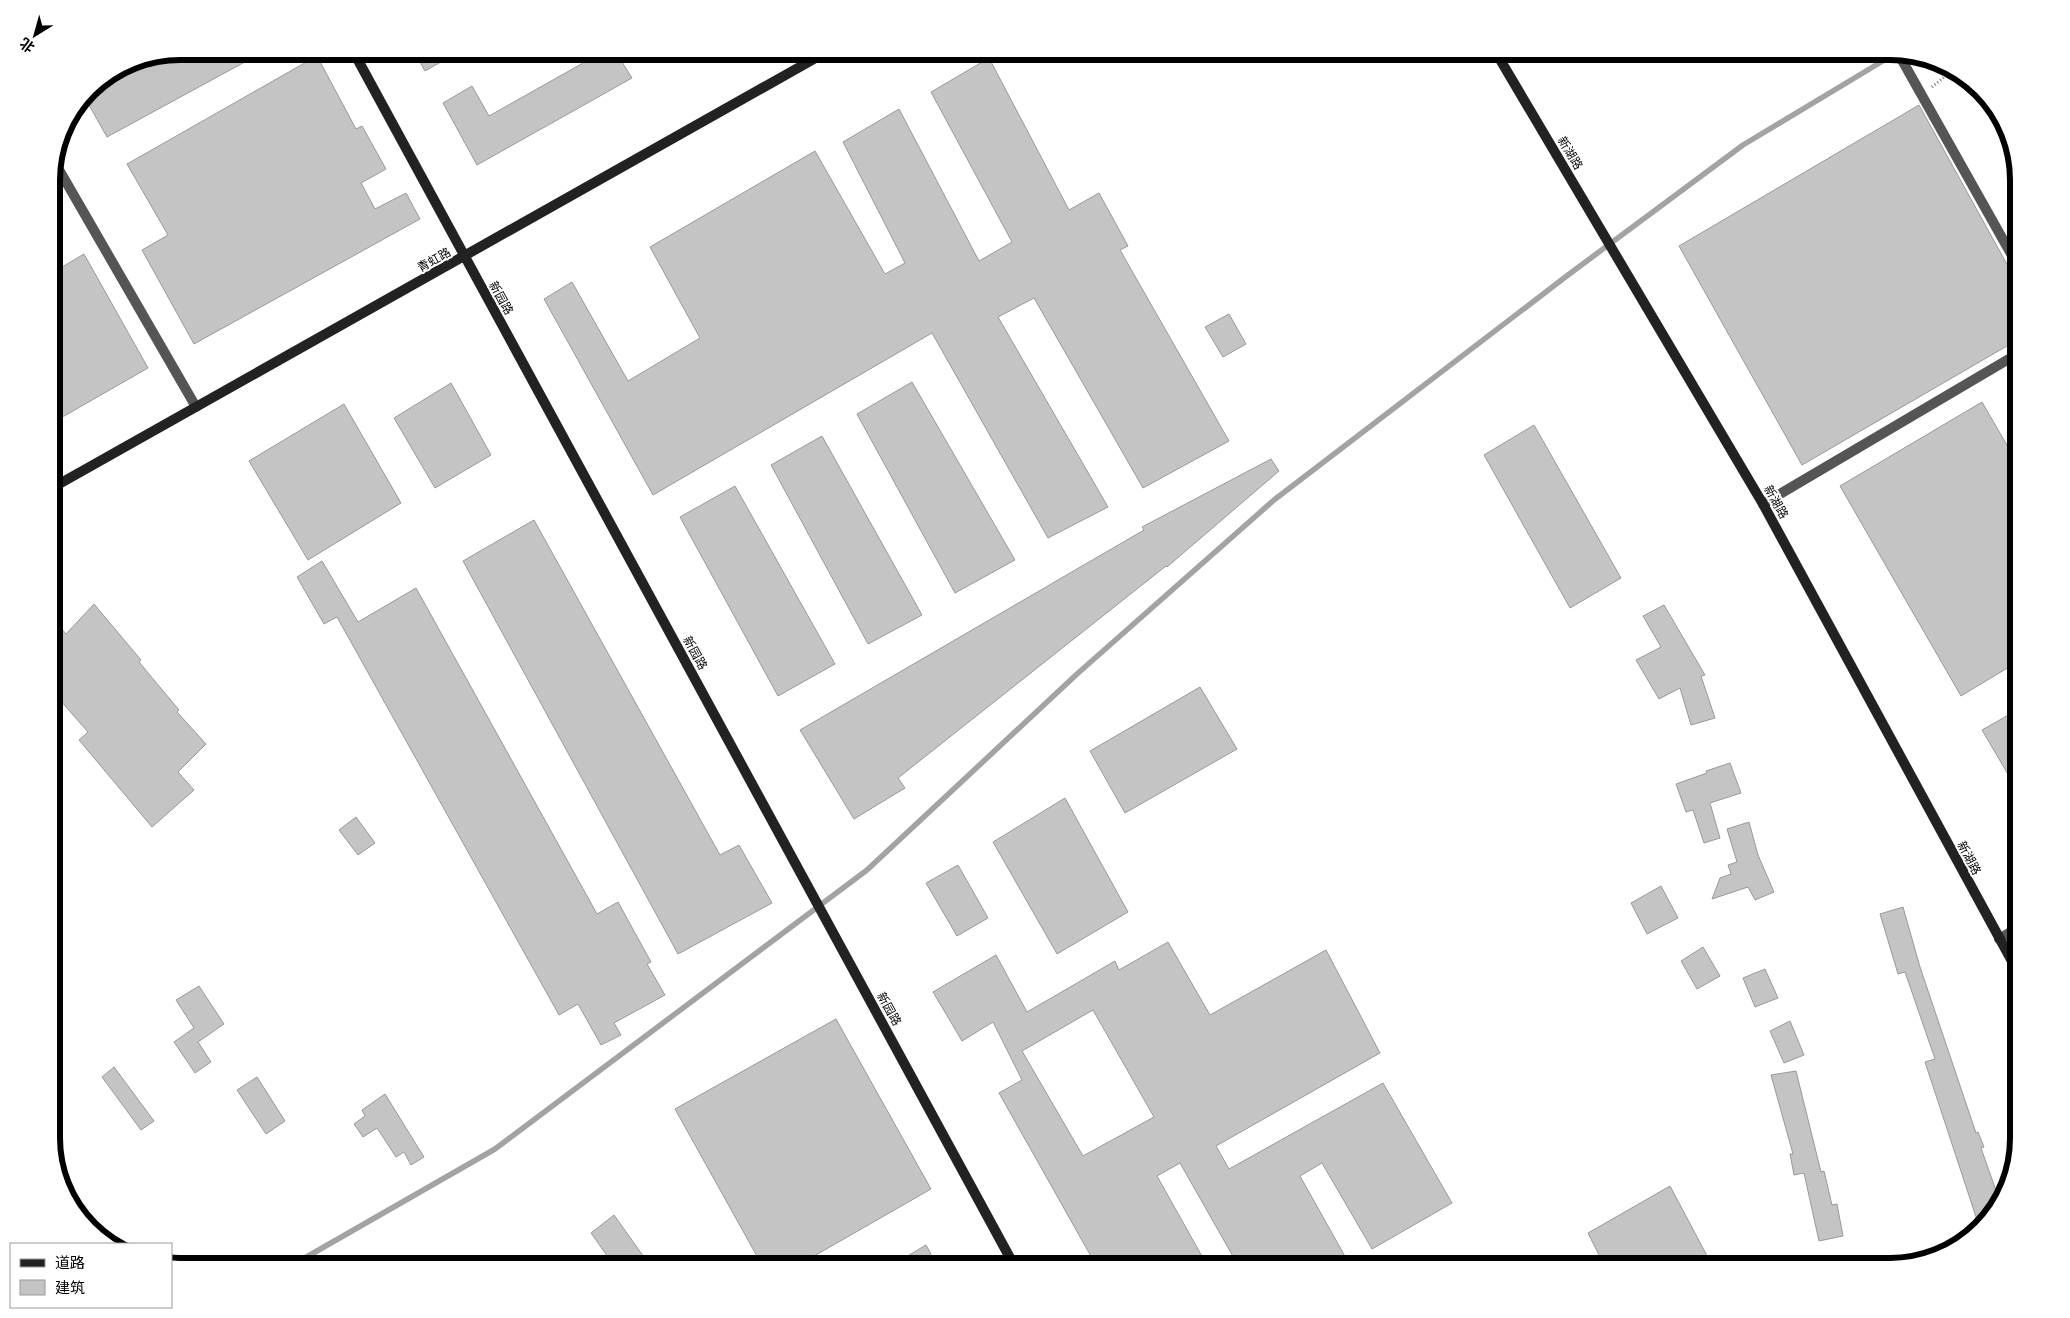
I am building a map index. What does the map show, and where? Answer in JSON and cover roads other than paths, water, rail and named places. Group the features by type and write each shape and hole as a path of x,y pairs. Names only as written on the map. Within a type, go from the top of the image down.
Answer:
{"street":[{"name":"新园路","path":"358,60 1010,1258"},
{"name":"青虹路","path":"60,484 812,60"},
{"name":"新湖路","path":"1500,60 1763,504 2010,958"},
{"path":"1902,61 2010,252"},
{"path":"60,172 196,407"},
{"path":"1763,504 2010,358"},
{"path":"1999,939 2010,932"}],"waterway":[{"path":"305,1258 495,1149 867,870 1077,674 1274,500 1568,275 1743,145 1884,60"}]}
